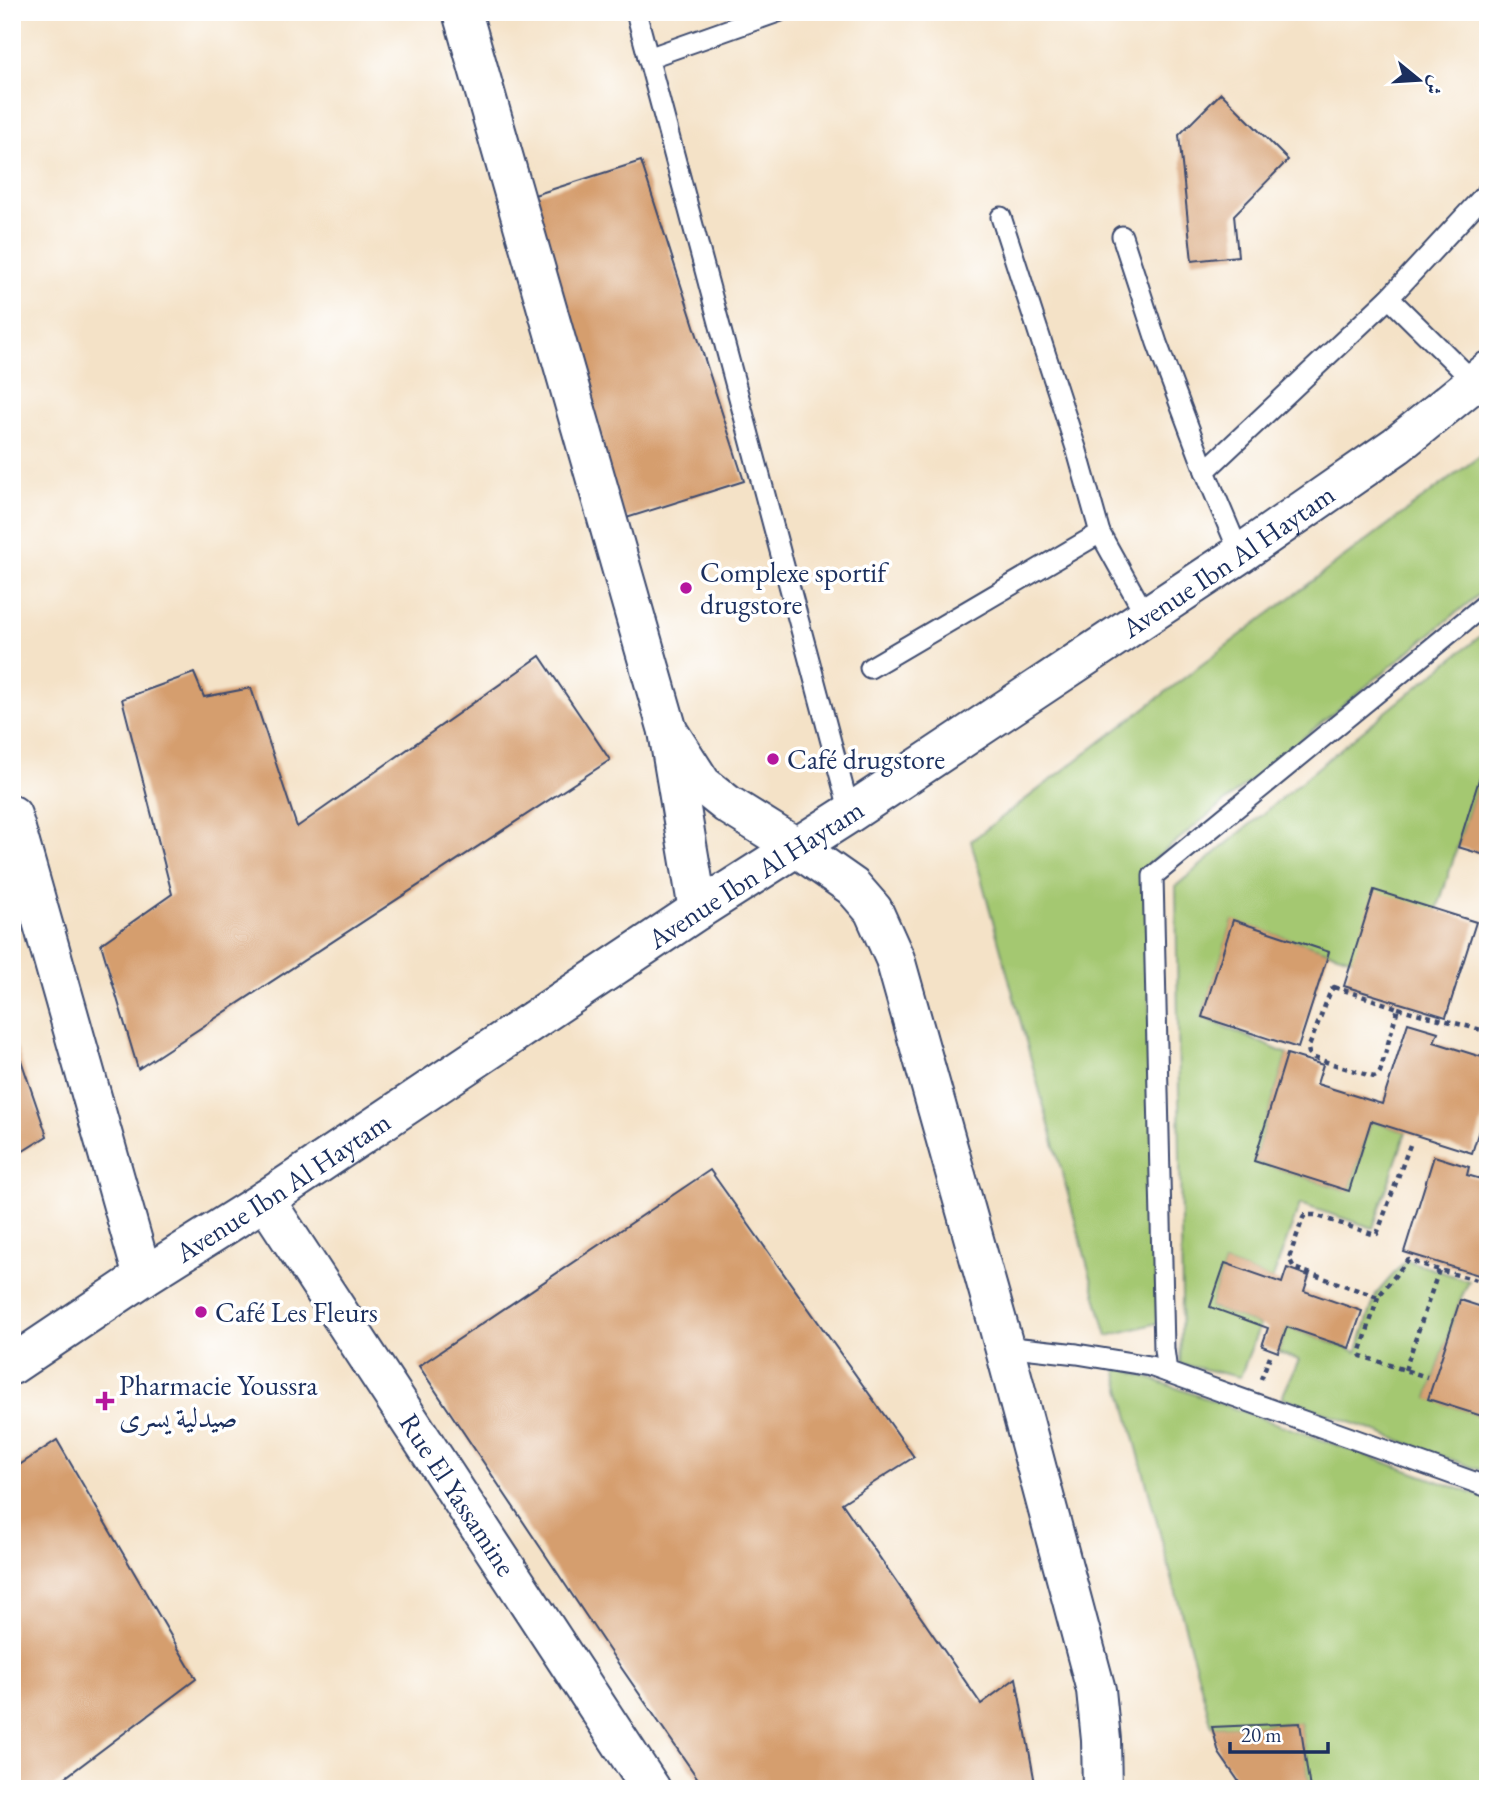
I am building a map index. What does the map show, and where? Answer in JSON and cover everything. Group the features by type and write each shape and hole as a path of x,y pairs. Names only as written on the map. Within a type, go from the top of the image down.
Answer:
{"street":[{"path":"463,12 668,731 698,910"},
{"name":"Avenue Ibn Al Haytam","path":"12,1365 1240,554 1396,445 1481,377"},
{"path":"668,731 702,784 727,804 853,887 873,910 895,960 1004,1346 1096,1690 1102,1789"},
{"path":"12,815 143,1277"},
{"name":"Rue El Yassamine","path":"265,1200 651,1789"}],"lane":[{"path":"636,12 850,813"},
{"path":"648,58 778,12"},
{"path":"1205,471 1389,299 1488,191"},
{"path":"1001,217 1100,533 1146,616"},
{"path":"1122,236 1157,344 1240,554"},
{"path":"1389,299 1481,377"},
{"path":"870,668 1100,533"},
{"path":"1167,1372 1164,1349 1153,876 1488,602"},
{"path":"1004,1346 1150,1366 1488,1487"}],"path":[{"path":"1398,1008 1378,1075 1374,1077 1314,1058 1309,1053 1308,1049 1334,987 1437,1020 1451,1021 1488,1032"},
{"path":"1378,1297 1294,1268 1289,1258 1305,1215 1315,1215 1377,1234 1410,1145"},
{"path":"1427,1377 1360,1354 1378,1297 1406,1261 1411,1260 1488,1283"},
{"path":"1405,1370 1439,1270"}],"green space":[{"path":"1488,450 1488,587 1146,866 1157,1323 1107,1336 971,841"},
{"path":"1488,630 1488,752 1437,910 1353,959 1233,921 1202,1017 1287,1054 1254,1161 1349,1191 1371,1121 1406,1132 1373,1228 1300,1204 1272,1280 1225,1263 1210,1307 1260,1325 1240,1377 1180,1364 1182,1299 1176,886"},
{"path":"1406,1260 1469,1281 1460,1300 1428,1398 1488,1418 1488,1473 1282,1397 1299,1360 1278,1352 1287,1327 1357,1352 1376,1294"},
{"path":"1115,1366 1488,1499 1488,1788 1310,1789 1300,1723 1212,1727"}],"building":[{"path":"1081,12 1159,12 1159,14 1083,23"},
{"path":"1221,93 1288,160 1234,215 1238,256 1192,261 1179,135"},
{"path":"641,161 744,481 620,520 522,199"},
{"path":"540,656 610,760 138,1069 101,944 172,894 122,699 194,673 204,697 251,688 297,827"},
{"path":"1488,754 1488,856 1458,847"},
{"path":"1374,890 1476,922 1446,1017 1344,986"},
{"path":"1233,920 1329,952 1298,1048 1202,1017"},
{"path":"1408,1023 1438,1032 1434,1042 1488,1059 1488,1101 1472,1153 1371,1121 1349,1191 1254,1161 1287,1054 1323,1065 1317,1084 1382,1104"},
{"path":"12,1034 47,1136 12,1158"},
{"path":"1434,1156 1469,1167 1467,1175 1488,1181 1488,1278 1404,1252"},
{"path":"710,1170 914,1457 842,1503 981,1704 1016,1678 1036,1789 705,1789 419,1366"},
{"path":"1225,1263 1282,1283 1287,1268 1309,1276 1304,1291 1362,1311 1349,1348 1287,1327 1278,1352 1262,1346 1268,1328 1210,1307"},
{"path":"1460,1300 1488,1309 1488,1418 1428,1399"},
{"path":"57,1440 196,1679 50,1789 12,1789 12,1470"},
{"path":"1300,1723 1310,1789 1244,1789 1219,1753 1212,1727"}],"place":[{"name":"Complexe sportif drugstore","path":"686,588"},
{"name":"Café drugstore","path":"773,759"},
{"name":"Café Les Fleurs","path":"201,1312"},
{"name":"Pharmacie Youssra صيدلية يسرى","path":"105,1401"}]}
